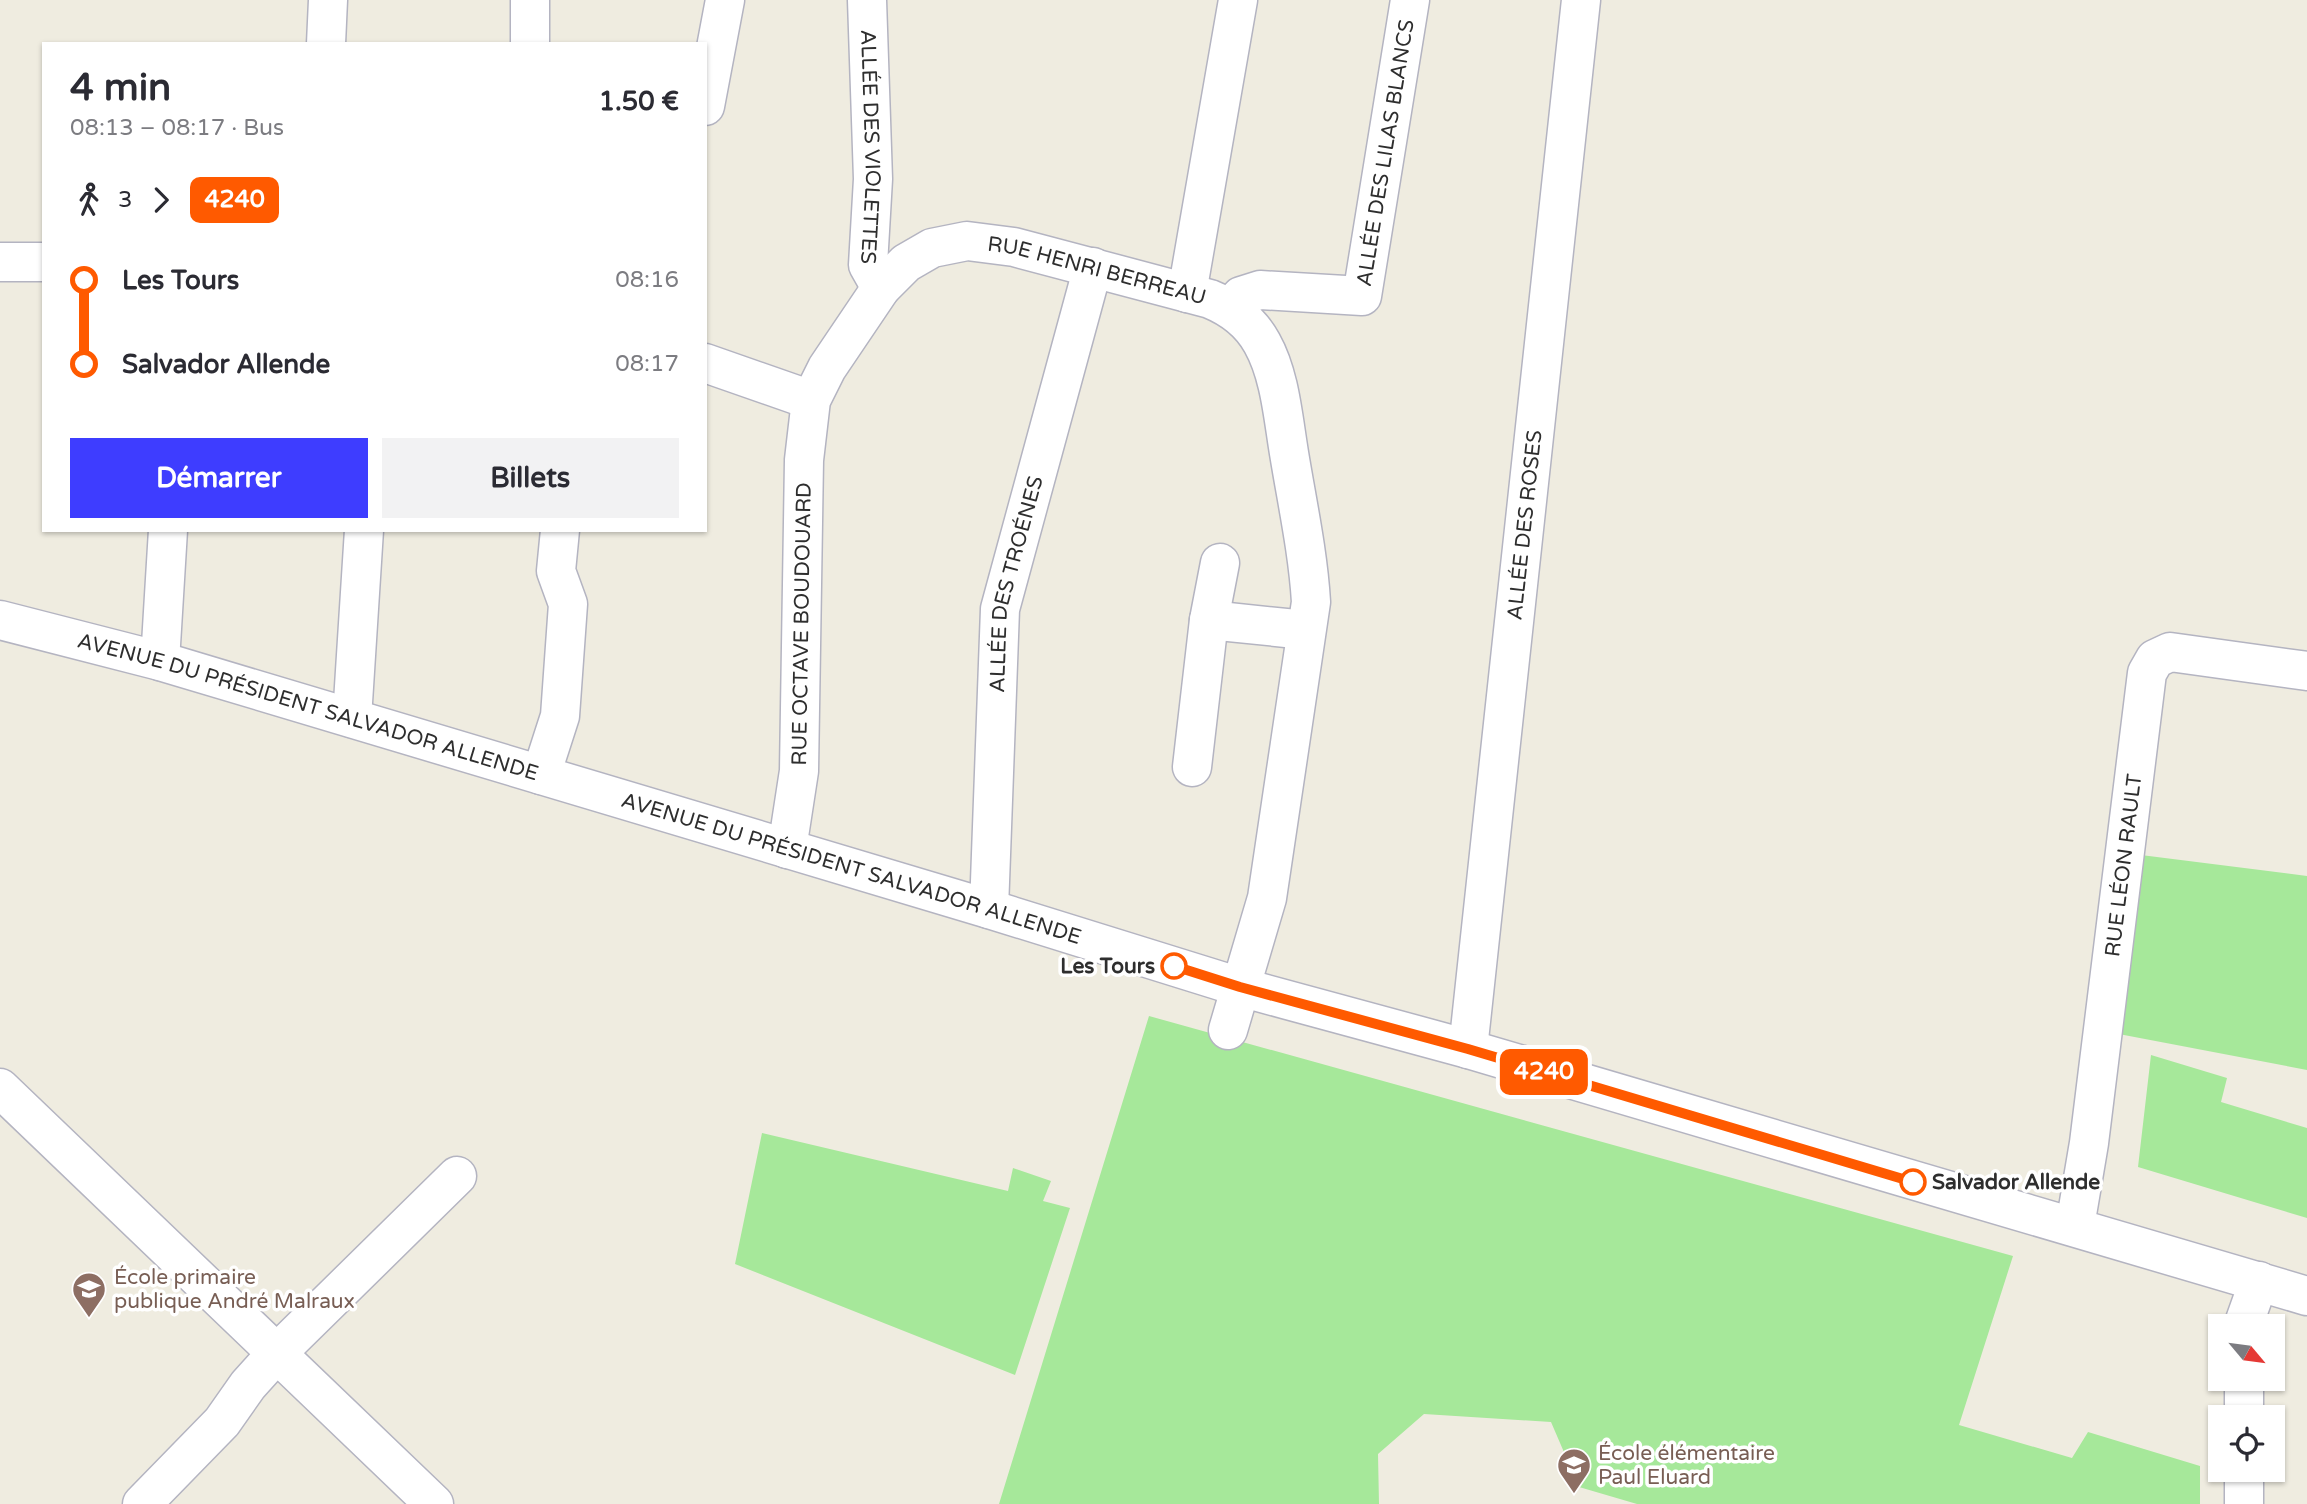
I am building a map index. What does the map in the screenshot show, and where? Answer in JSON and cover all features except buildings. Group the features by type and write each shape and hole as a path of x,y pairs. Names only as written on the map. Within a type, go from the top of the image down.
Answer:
{"street":[{"path":"326,42 328,0"},
{"path":"530,0 530,42"},
{"path":"707,95 725,0"},
{"name":"ALLÉE DES VIOLETTES","path":"867,0 873,179 868,265 881,288"},
{"path":"1187,293 1238,0"},
{"name":"ALLÉE DES LILAS BLANCS","path":"1232,308 1241,296 1261,290 1362,296 1409,0"},
{"name":"ALLÉE DES ROSES","path":"1468,1049 1581,0"},
{"name":"RUE HENRI BERREAU","path":"811,400 827,368 881,288 906,263 932,248 967,241 1014,247 1187,293 1232,308 1262,343 1272,366 1282,410 1309,570 1311,602 1268,898 1228,1030"},
{"path":"0,262 42,262"},
{"name":"ALLÉE DES TROÉNES","path":"989,909 1000,609 1093,267"},
{"path":"707,364 811,400"},
{"name":"RUE OCTAVE BOUDOUARD","path":"787,849 799,771 804,460 811,400"},
{"path":"160,661 168,532"},
{"path":"352,718 364,532"},
{"path":"541,775 560,716 568,604 556,571 561,532"},
{"path":"1192,767 1209,620 1220,563"},
{"name":"AVENUE DU PRÉSIDENT SALVADOR ALLENDE","path":"0,620 160,661 989,909 1240,987 1468,1049 2307,1296"},
{"path":"1209,620 1306,629"},
{"name":"RUE LÉON RAULT","path":"2075,1226 2091,1131 2147,673 2155,659 2170,652 2307,671"},
{"path":"0,1088 434,1504"},
{"path":"142,1504 222,1422 248,1385 276,1354 457,1176"},
{"path":"2247,1314 2259,1281"},
{"path":"2244,1482 2244,1504"}],"green space":[{"path":"2125,853 2307,876 2307,1070 2103,1031"},
{"path":"1149,1016 2013,1256 1959,1425 2072,1458 2088,1432 2200,1466 2200,1504 1637,1504 1579,1487 1551,1422 1424,1414 1378,1454 1379,1504 999,1504"},
{"path":"2151,1055 2227,1078 2221,1102 2307,1128 2307,1218 2138,1167"},
{"path":"762,1133 1008,1191 1013,1168 1051,1181 1043,1201 1070,1208 1015,1375 735,1264"}],"bus line":[{"name":"4240","path":"1174,966 1240,987 1468,1049 1913,1182"}],"place":[{"name":"Les Tours","path":"1174,966"},
{"name":"Salvador Allende","path":"1913,1182"},
{"name":"École primaire publique André Malraux","path":"89,1319"},
{"name":"École élémentaire Paul Eluard","path":"1574,1495"}]}
